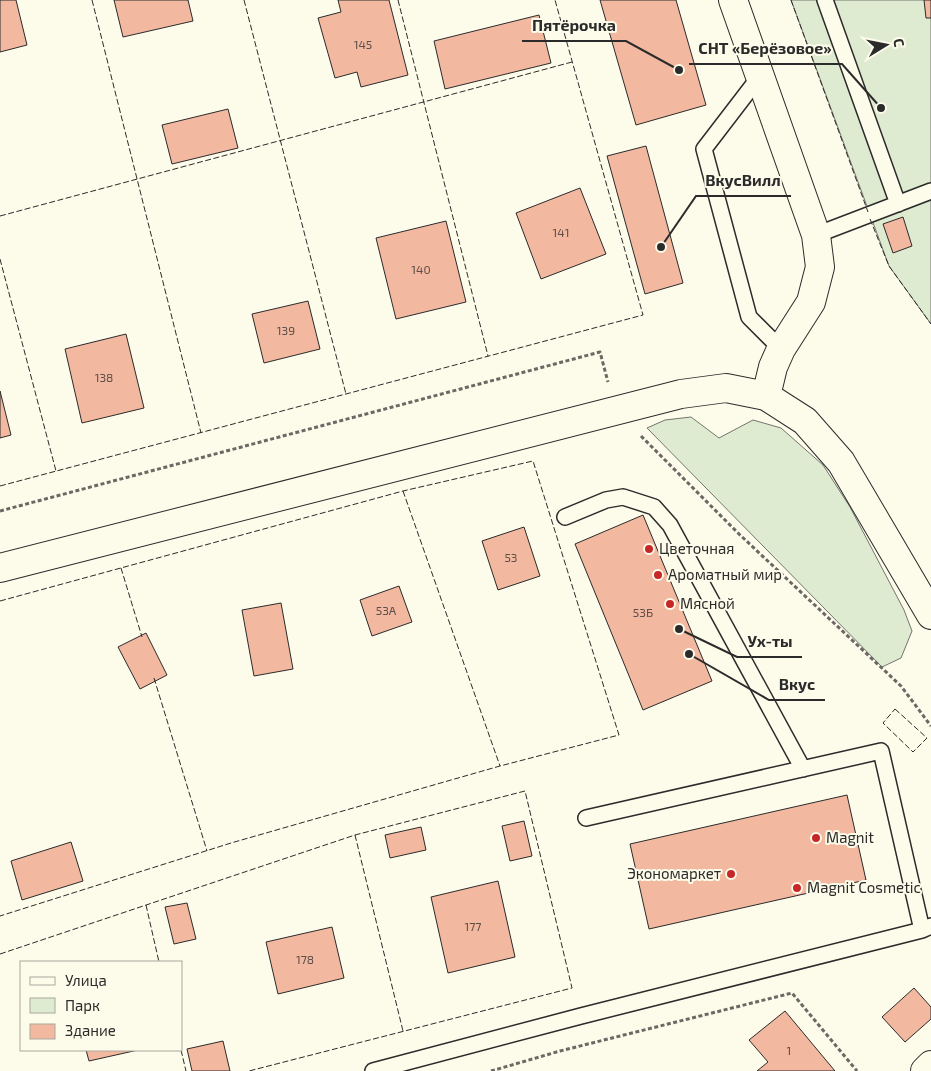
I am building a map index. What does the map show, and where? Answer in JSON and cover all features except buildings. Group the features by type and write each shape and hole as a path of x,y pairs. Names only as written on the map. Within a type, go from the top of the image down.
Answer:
{"street":[{"path":"733,0 816,235 820,267 810,302 781,349 773,367 766,396"},
{"path":"0,568 616,410 681,394 726,388 766,396 805,421 841,462 931,615"},
{"path":"925,1071 931,1065"}],"lane":[{"path":"825,0 898,204"},
{"path":"760,76 704,149 749,318 781,349"},
{"path":"816,235 931,191"},
{"path":"565,517 606,500 623,497 654,507 670,525 803,769"},
{"path":"373,1071 926,928 881,751 586,818"}],"path":[{"path":"0,512 600,352 616,410 738,534 901,686 931,726"},
{"path":"491,1071 570,1048 792,993 856,1071"}],"green space":[{"path":"791,0 931,0 931,324 889,266"},
{"path":"691,417 719,438 753,420 781,428 823,465 850,507 904,610 912,631 901,658 882,667 647,428 665,420"}],"fence":[{"path":"92,0 201,433"},
{"path":"244,0 346,394"},
{"path":"398,0 488,356"},
{"path":"0,486 643,315 555,0"},
{"path":"791,0 868,212"},
{"path":"0,216 572,62"},
{"path":"870,219 889,266 931,324"},
{"path":"0,259 56,471"},
{"path":"0,601 403,491 533,461 619,735 500,766 231,843 0,916"},
{"path":"403,491 500,766"},
{"path":"121,568 142,637"},
{"path":"154,678 207,851"},
{"path":"895,709 927,738 913,752 883,723 895,709"},
{"path":"0,954 355,835 525,791 572,988 249,1071"},
{"path":"355,835 403,1031"},
{"path":"146,905 159,961"},
{"path":"181,1051 186,1071"}],"place":[{"name":"Пятёрочка","path":"679,70"},
{"name":"СНТ «Берёзовое»","path":"881,108"},
{"name":"ВкусВилл","path":"661,247"},
{"name":"Цветочная","path":"649,549"},
{"name":"Ароматный мир","path":"658,575"},
{"name":"Мясной","path":"670,604"},
{"name":"Ух-ты","path":"679,629"},
{"name":"Вкус","path":"689,654"},
{"name":"Magnit","path":"816,838"},
{"name":"Экономаркет","path":"731,874"},
{"name":"Magnit Cosmetic","path":"797,888"}]}
